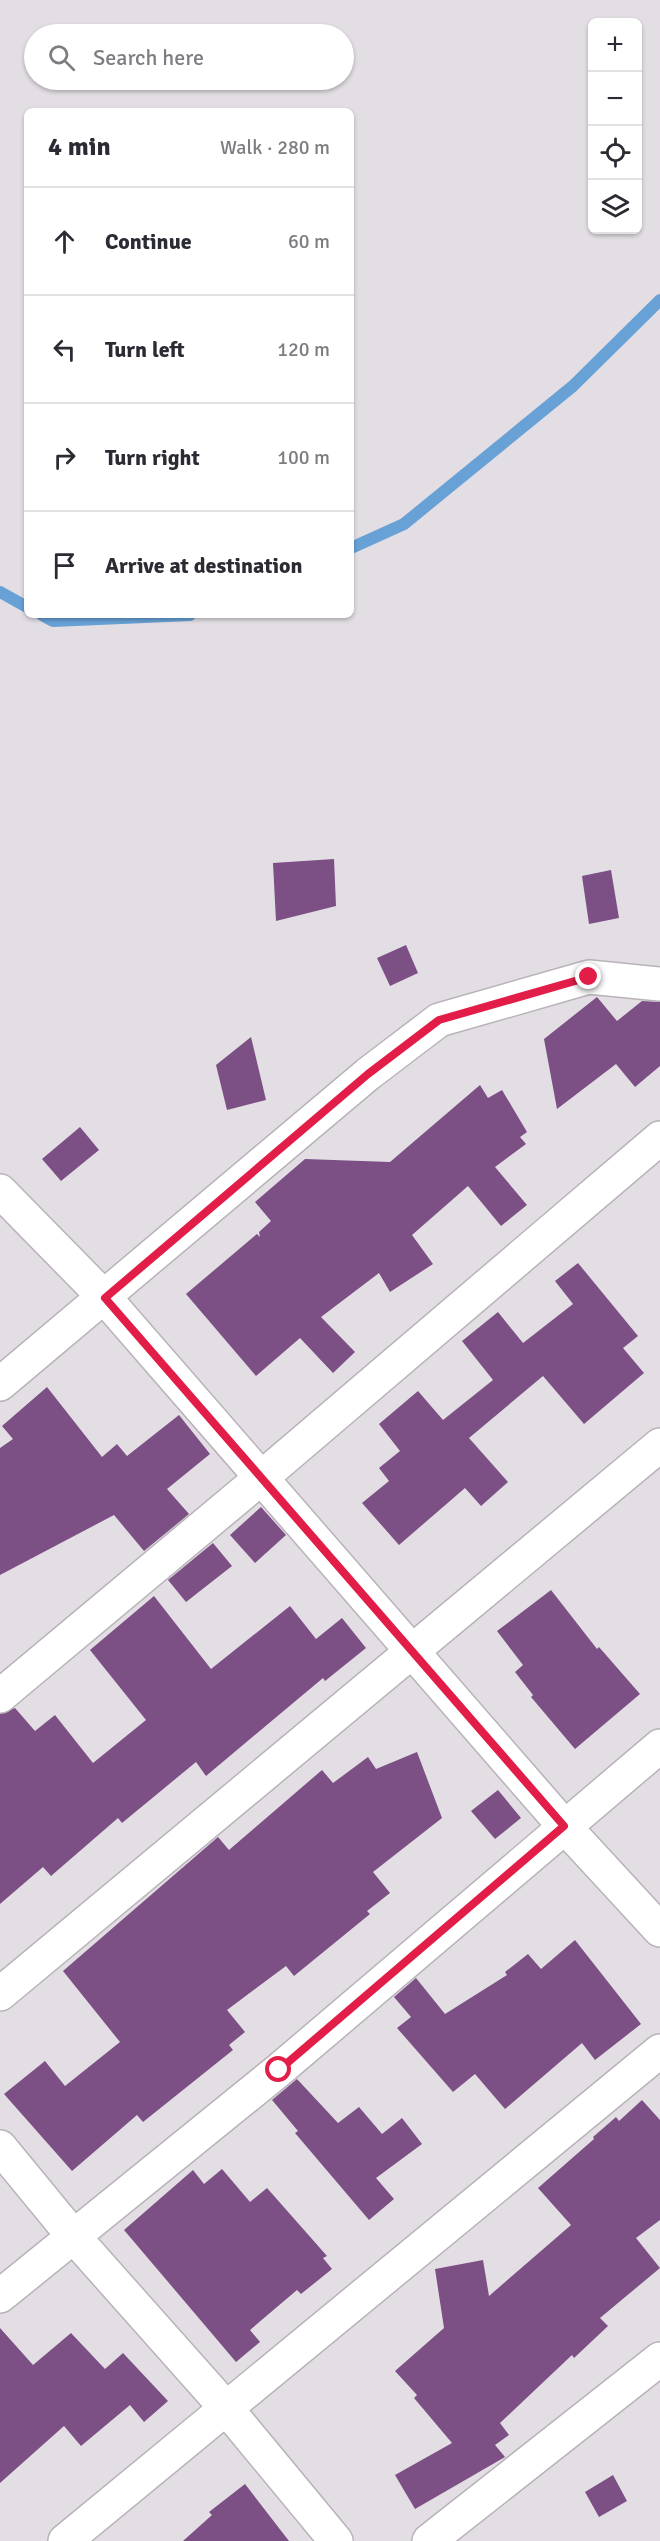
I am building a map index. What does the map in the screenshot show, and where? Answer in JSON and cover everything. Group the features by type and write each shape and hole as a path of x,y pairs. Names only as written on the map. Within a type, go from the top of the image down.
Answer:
{"street":[{"path":"0,1384 105,1298 368,1074 439,1020 589,977 660,984"},
{"path":"0,1696 261,1478 660,1138"},
{"path":"0,1191 105,1298 564,1826 660,1930"},
{"path":"0,1994 660,1445"},
{"path":"0,2296 279,2070 660,1746"},
{"path":"65,2541 660,2051"},
{"path":"0,2147 74,2237 226,2408 336,2541"},
{"path":"429,2541 660,2359"}],"building":[{"path":"334,859 336,906 276,921 273,863"},
{"path":"611,870 619,918 589,924 582,876"},
{"path":"406,945 418,973 390,986 377,958"},
{"path":"597,997 617,1021 642,1001 660,1002 660,1066 635,1087 616,1064 557,1109 544,1039"},
{"path":"251,1037 266,1100 227,1110 216,1065"},
{"path":"480,1085 488,1098 502,1090 527,1132 520,1137 526,1144 495,1167 527,1205 501,1226 468,1186 412,1235 433,1264 390,1292 379,1273 321,1317 355,1352 333,1373 300,1338 256,1376 186,1294 257,1234 260,1237 259,1232 271,1221 255,1202 305,1159 390,1162"},
{"path":"80,1127 99,1150 61,1181 42,1159"},
{"path":"578,1263 638,1336 623,1348 644,1373 584,1424 543,1376 469,1438 508,1482 481,1506 465,1488 399,1545 362,1503 389,1481 379,1468 400,1451 379,1424 418,1391 443,1420 493,1380 462,1341 498,1312 523,1343 573,1304 555,1281"},
{"path":"47,1387 102,1457 117,1444 127,1456 179,1415 210,1454 167,1489 189,1514 144,1551 114,1515 0,1575 0,1448 13,1439 2,1426"},
{"path":"261,1507 286,1535 255,1563 230,1535"},
{"path":"213,1543 232,1566 186,1602 168,1580"},
{"path":"551,1590 597,1649 599,1647 640,1694 575,1749 531,1697 533,1695 515,1672 523,1665 497,1631"},
{"path":"154,1596 211,1669 290,1606 316,1639 342,1618 366,1648 325,1681 323,1678 206,1776 196,1762 122,1823 118,1818 51,1876 43,1867 0,1904 0,1714 15,1708 35,1731 55,1715 93,1763 146,1720 90,1650"},
{"path":"417,1752 442,1818 373,1872 390,1893 367,1911 370,1914 294,1976 286,1966 227,2010 245,2032 229,2045 233,2050 143,2122 137,2115 72,2171 4,2094 45,2061 65,2086 120,2042 63,1971 218,1837 229,1850 322,1770 333,1783 368,1757 376,1769"},
{"path":"498,1790 521,1818 495,1839 471,1811"},
{"path":"575,1940 641,2024 595,2060 582,2043 505,2109 475,2074 453,2092 397,2028 411,2017 394,1997 416,1978 445,2014 507,1975 505,1972 528,1954 541,1969"},
{"path":"297,2079 338,2123 359,2107 382,2134 402,2118 422,2144 376,2178 394,2199 369,2220 295,2133 298,2131 272,2100"},
{"path":"642,2100 660,2120 660,2220 636,2238 660,2268 600,2318 608,2326 574,2358 572,2355 500,2423 509,2435 495,2445 505,2457 415,2509 395,2475 452,2443 414,2398 417,2395 395,2371 444,2328 435,2269 483,2260 489,2296 571,2225 538,2188 616,2117 619,2121"},
{"path":"222,2169 250,2202 267,2188 327,2256 323,2258 332,2269 301,2294 297,2290 250,2330 260,2342 236,2362 124,2230 193,2170 204,2184"},
{"path":"0,2328 33,2365 71,2333 105,2369 123,2353 168,2401 144,2422 130,2405 81,2446 64,2426 0,2483"},
{"path":"613,2475 627,2501 599,2517 585,2492"},
{"path":"245,2484 289,2541 183,2541 212,2515 209,2512"}],"waterway":[{"path":"354,547 404,524 573,386 660,300"},
{"path":"0,592 24,605"},
{"path":"48,618 53,621 122,618"}],"route":[{"path":"279,2070 564,1826 105,1298 368,1074 439,1020 589,977"}]}
